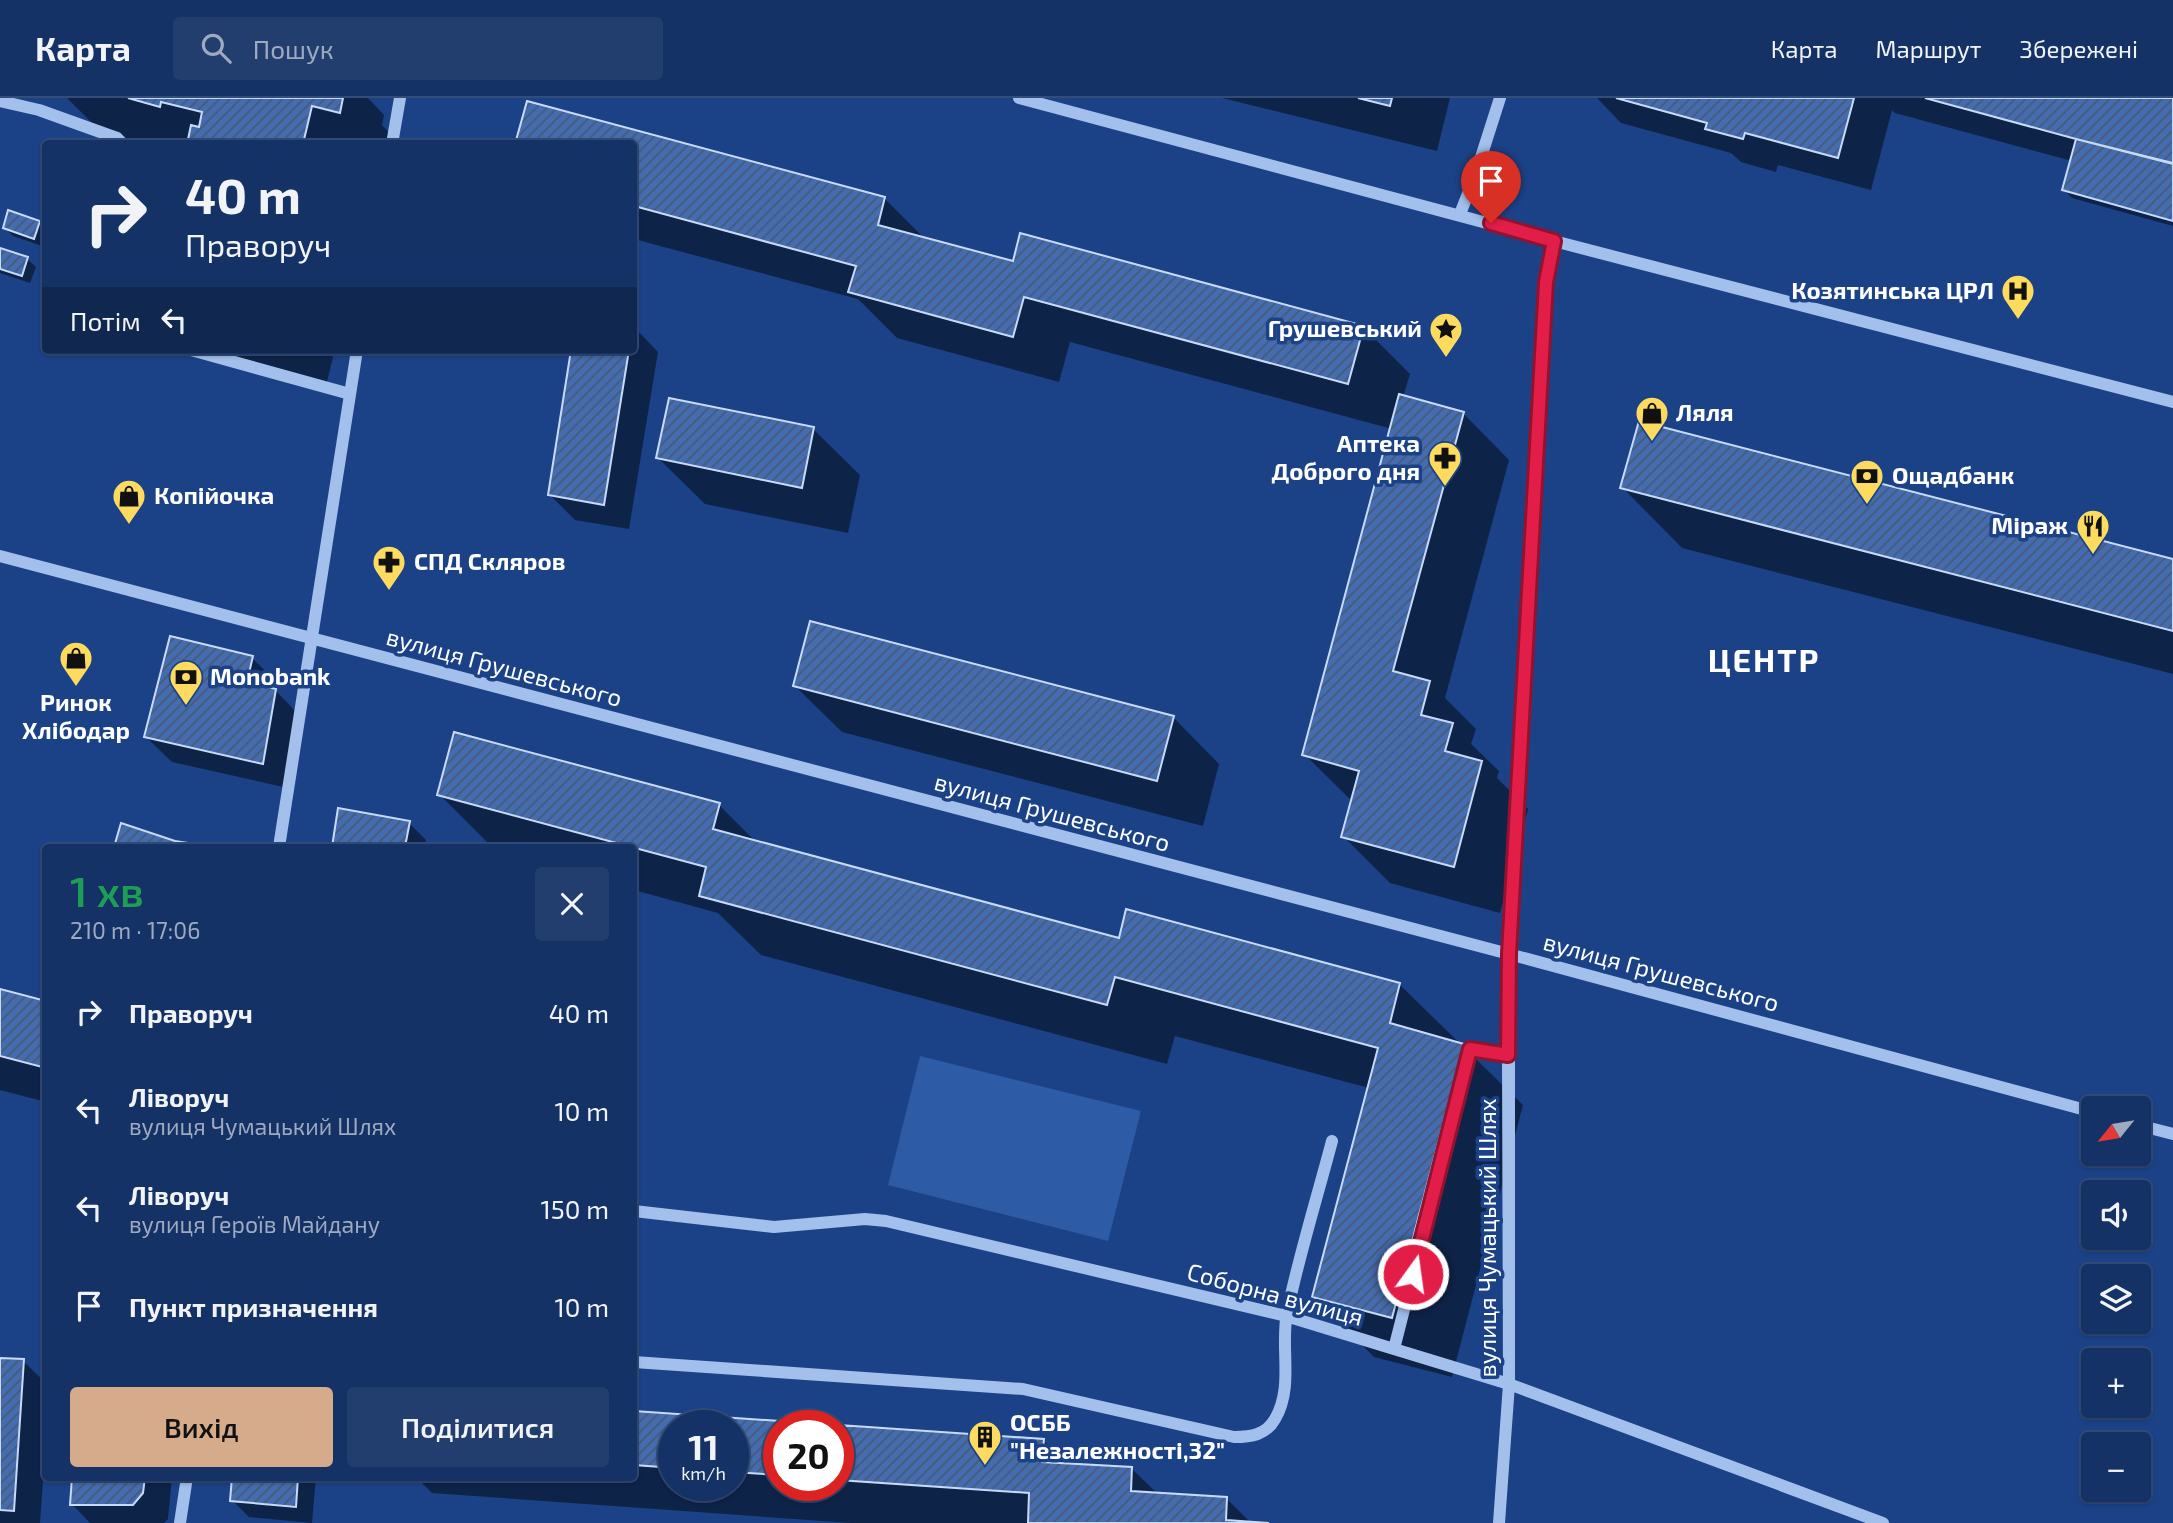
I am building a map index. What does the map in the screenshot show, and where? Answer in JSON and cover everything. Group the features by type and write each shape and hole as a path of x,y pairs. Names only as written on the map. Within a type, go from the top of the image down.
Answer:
{"street":[{"path":"393,140 400,98"},
{"path":"1019,98 2173,402"},
{"path":"1460,214 1500,98"},
{"path":"0,101 39,110 119,140"},
{"path":"1394,1349 1470,1049 1508,1055 1509,954 1546,282 1554,241"},
{"path":"205,354 350,394"},
{"path":"279,844 356,354"},
{"name":"вулиця Грушевського","path":"0,556 1509,954 2081,1109"},
{"name":"вулиця Чумацький Шлях","path":"1499,1523 1509,1384 1508,1055"},
{"path":"2151,1128 2173,1134"},
{"path":"637,1362 1023,1389 1234,1437 1248,1437 1265,1431 1276,1418 1285,1386 1286,1316 1332,1141"},
{"name":"Соборна вулиця","path":"637,1211 774,1227 865,1219 886,1221 1286,1316 1509,1384"},
{"path":"1509,1384 1883,1523"},
{"path":"180,1523 186,1481"}],"shaded area":[{"path":"920,1056 1141,1111 1108,1241 888,1185"}],"building":[{"path":"128,98 343,98 340,113 312,106 304,140 188,140 191,125 199,127 202,112 161,102 160,107"},
{"path":"1358,98 1392,98 1390,106"},
{"path":"1616,98 1854,98 1838,158 1745,133 1743,139 1705,129 1707,123"},
{"path":"1925,98 2173,98 2173,164 2076,139"},
{"path":"527,101 885,197 878,225 1013,261 1020,233 1364,326 1348,384 1024,297 1013,337 848,292 856,266 637,207 637,140 516,140"},
{"path":"2076,139 2173,163 2173,221 2062,190"},
{"path":"8,210 40,221 34,239 3,228"},
{"path":"0,248 28,257 22,276 0,269"},
{"path":"570,354 628,354 604,505 548,495"},
{"path":"1399,394 1464,412 1393,671 1430,681 1421,715 1453,723 1445,751 1482,761 1454,867 1341,837 1359,771 1302,755"},
{"path":"669,398 814,427 802,488 656,458"},
{"path":"1639,421 2173,559 2173,631 1620,488"},
{"path":"810,621 1174,716 1157,781 793,686"},
{"path":"170,636 253,656 247,682 276,689 263,764 144,737"},
{"path":"454,732 720,803 713,829 1119,938 1126,909 1400,983 1390,1023 1464,1044 1392,1318 1312,1297 1378,1048 1115,977 1107,1005 699,896 706,867 637,849 637,844 620,844 437,795"},
{"path":"338,808 410,821 406,844 332,844"},
{"path":"121,823 175,841 194,844 115,844"},
{"path":"0,989 42,1000 42,1067 0,1056"},
{"path":"0,1358 24,1359 14,1511 0,1510"},
{"name":"ОСББ \"Незалежності,32\"","path":"637,1411 658,1413 658,1467 637,1465"},
{"name":"ОСББ \"Незалежності,32\"","path":"749,1419 763,1420 763,1474 749,1473"},
{"name":"ОСББ \"Незалежності,32\"","path":"854,1426 1044,1439 1042,1462 1132,1467 1131,1491 1227,1497 1226,1520 1269,1523 1028,1523 1029,1493 854,1481"},
{"path":"72,1481 144,1481 143,1493 133,1505 70,1505"},
{"path":"232,1481 298,1481 296,1507 230,1501"}],"place":[{"name":"Козятинська ЦРЛ","path":"2018,321"},
{"name":"Грушевський","path":"1446,359"},
{"name":"Ляля","path":"1652,443"},
{"name":"Аптека Доброго дня","path":"1445,488"},
{"name":"Ощадбанк","path":"1867,506"},
{"name":"Копійочка","path":"129,526"},
{"name":"Міраж","path":"2093,556"},
{"name":"СПД Скляров","path":"389,592"},
{"name":"Ринок Хлібодар","path":"76,688"},
{"name":"Monobank","path":"186,707"},
{"name":"ОСББ \"Незалежності,32\"","path":"985,1467"}],"district":[{"name":"ЦЕНТР","path":"1764,661"}],"route":[{"path":"1413,1274 1470,1049 1508,1055 1509,954 1546,282 1554,241 1491,223"}]}
